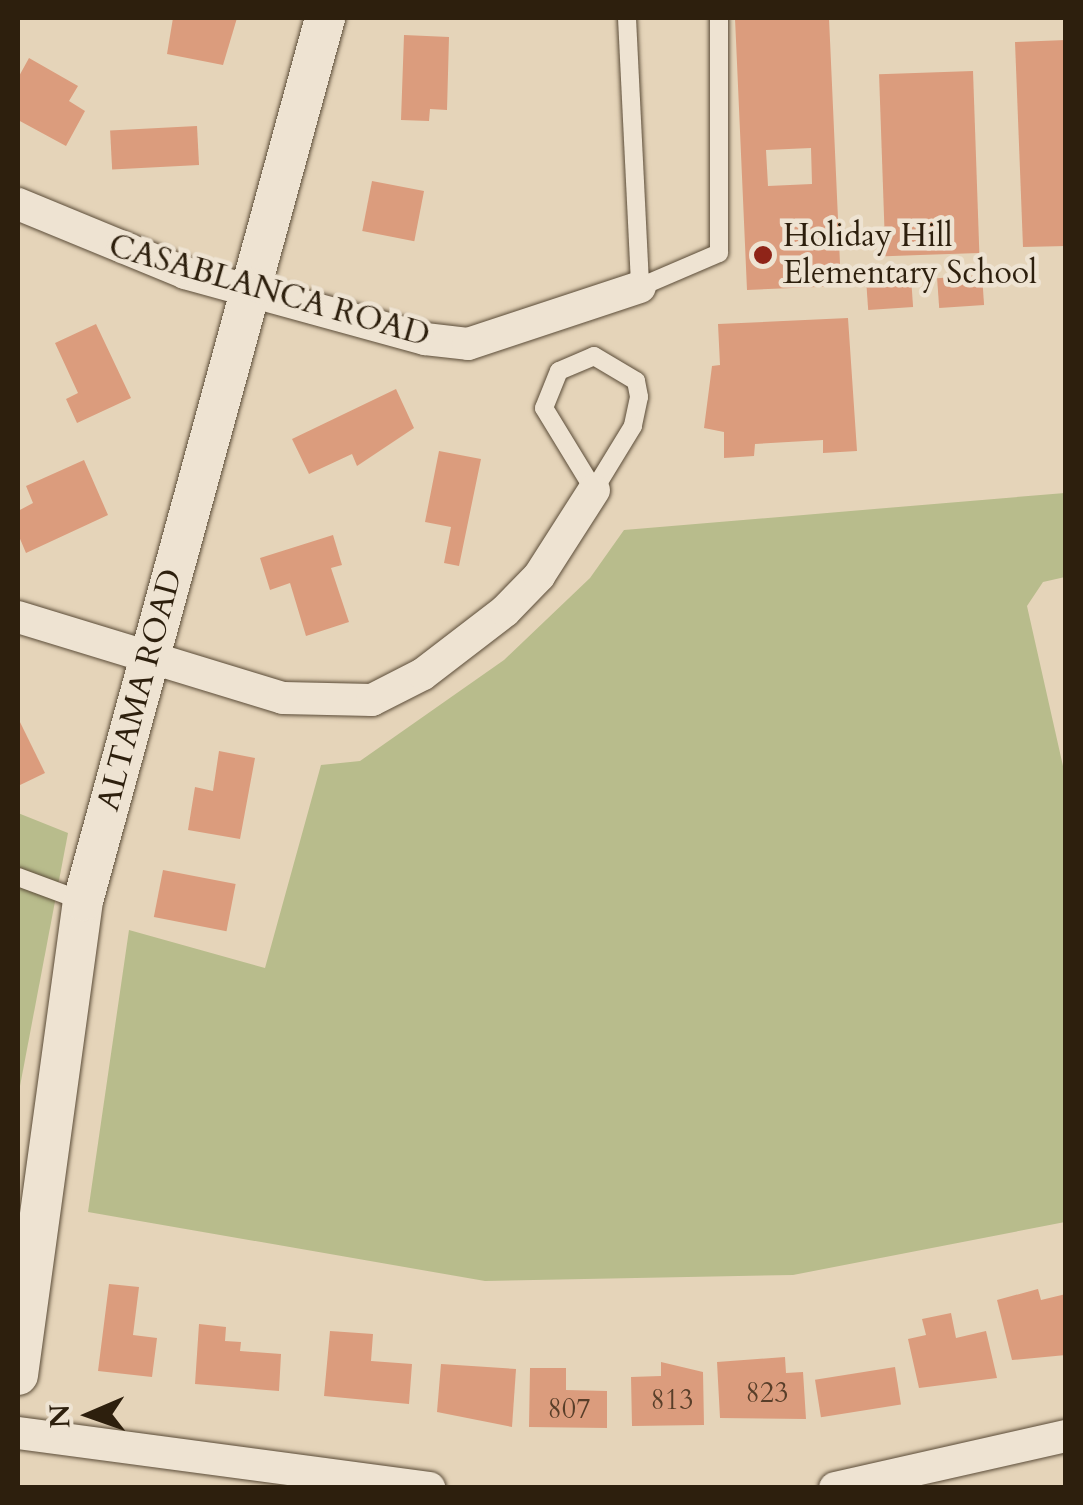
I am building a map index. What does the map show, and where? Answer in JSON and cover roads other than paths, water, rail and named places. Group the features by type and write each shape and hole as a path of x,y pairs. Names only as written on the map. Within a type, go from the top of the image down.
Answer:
{"street":[{"name":"ALTAMA ROAD","path":"18,1375 22,1305 83,901 325,18"},
{"name":"CASABLANCA ROAD","path":"18,204 98,244 250,292 468,344 640,287"},
{"path":"18,616 283,698 372,700 423,674 505,611 540,576 594,490"},
{"path":"18,1432 426,1487"},
{"path":"835,1488 1066,1436"}],"lane":[{"path":"628,18 640,287 719,253 719,18"},
{"path":"594,356 636,381 639,396 633,426 594,490 544,408 558,371 594,356"},
{"path":"18,878 83,901"}],"place":[{"name":"Holiday Hill Elementary School","path":"763,255"}]}
